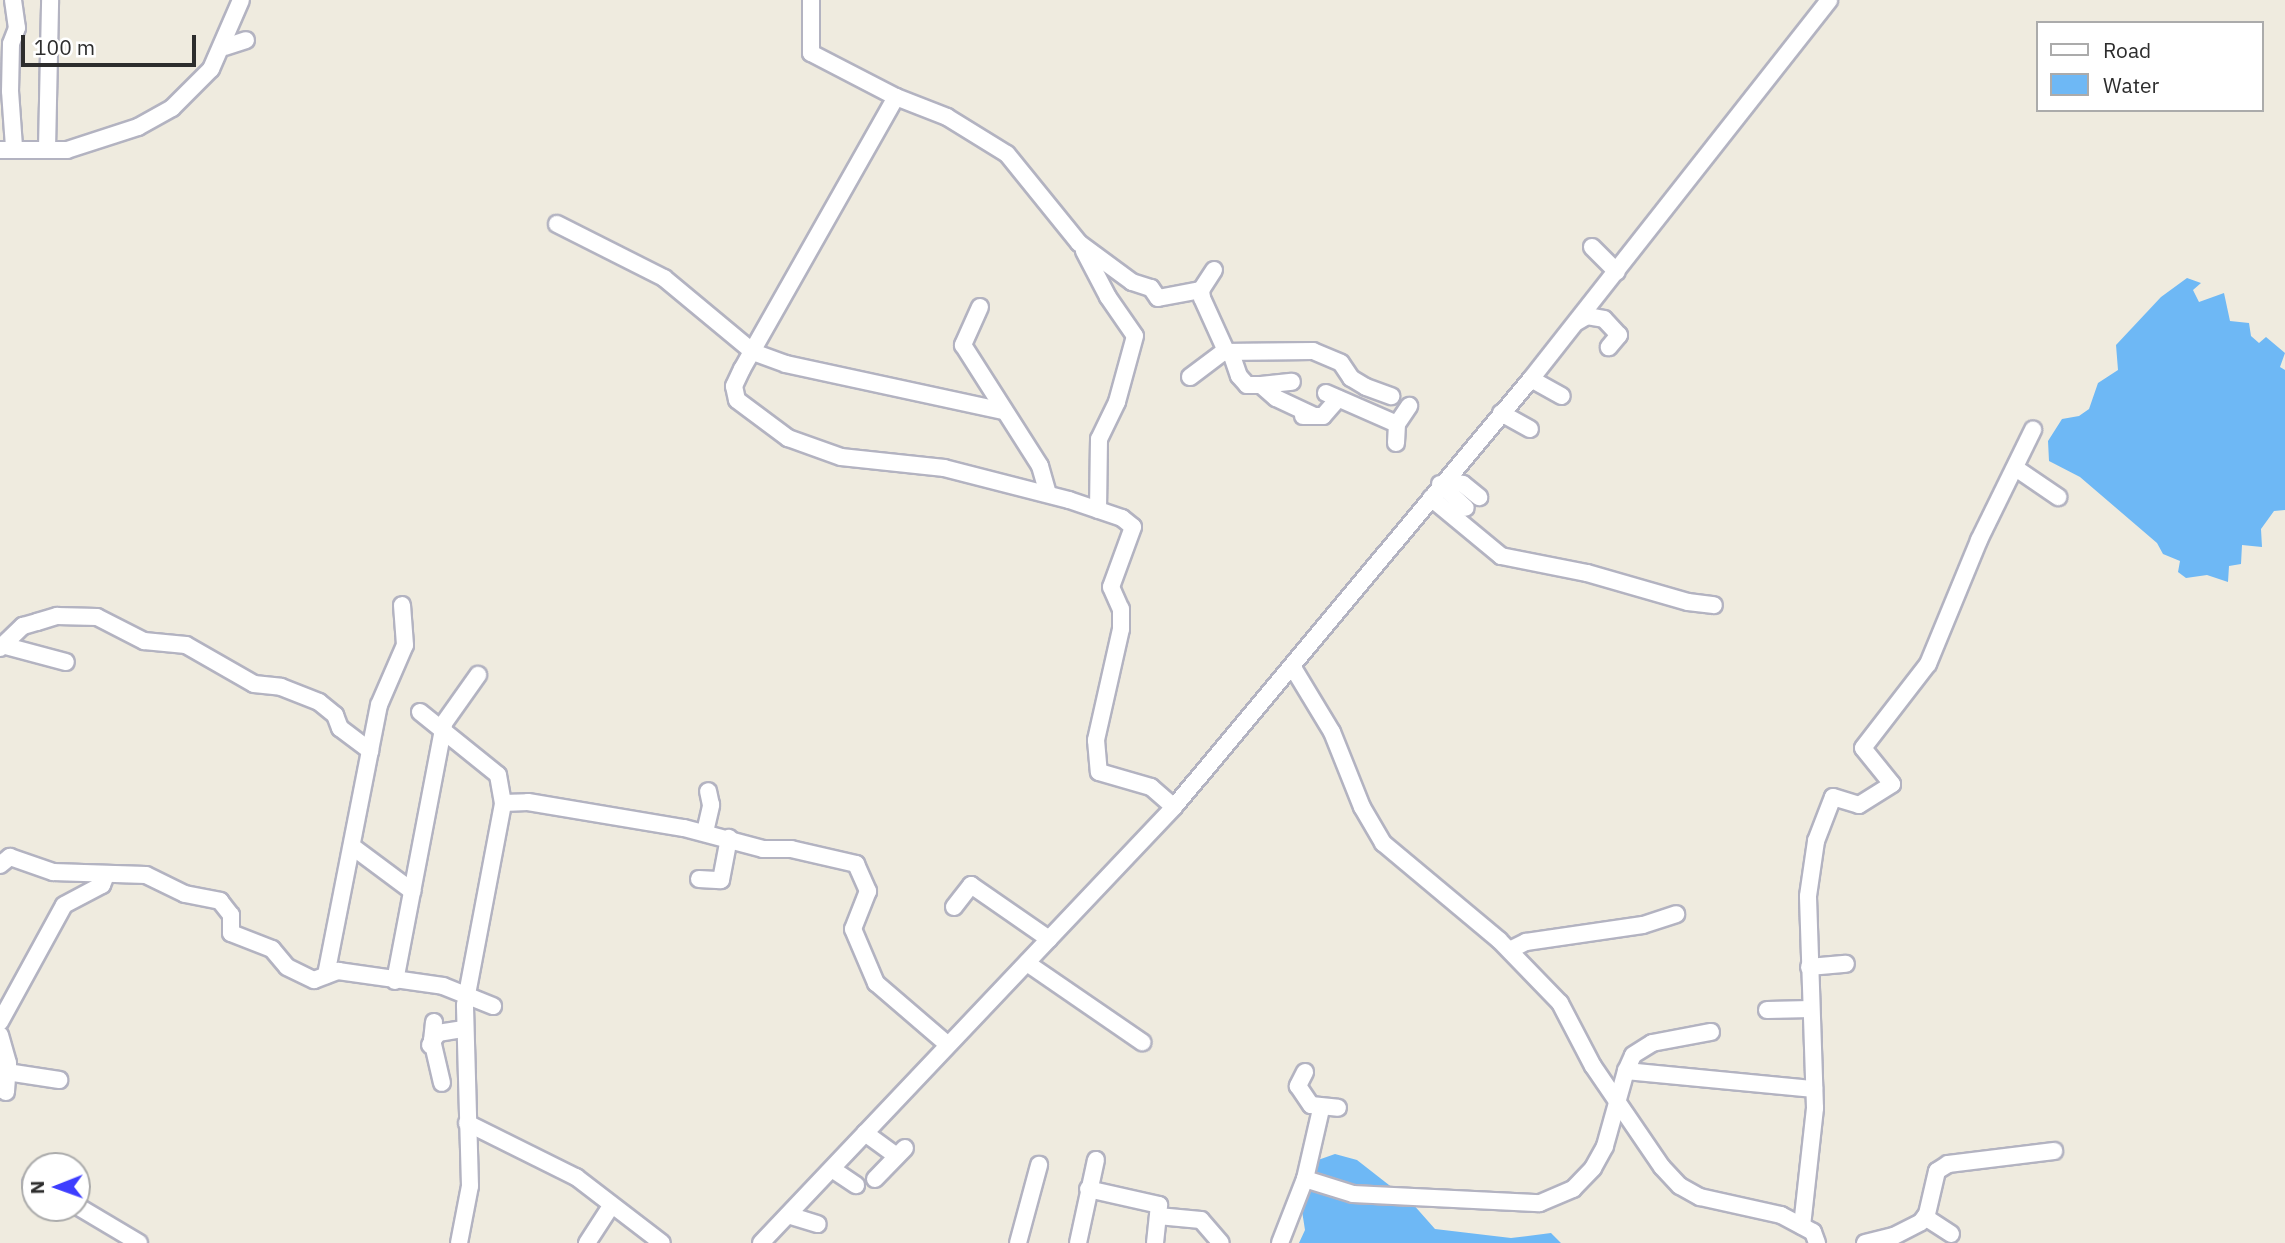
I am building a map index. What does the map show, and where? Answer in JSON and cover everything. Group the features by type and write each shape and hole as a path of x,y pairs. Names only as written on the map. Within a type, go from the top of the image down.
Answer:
{"street":[{"path":"13,0 17,27 11,44 7,149 67,150 151,120 198,86 225,47 241,0"},
{"path":"47,149 50,0"},
{"path":"811,0 811,53 897,97 947,117 1007,154 1079,243 1108,297 1135,336 1117,401 1099,439 1098,510"},
{"path":"761,1243 1174,807 1531,379 1829,0"},
{"path":"225,47 246,40"},
{"path":"897,97 734,386 737,400 788,438 841,457 944,468 1048,494 1098,510 1133,527 1111,587 1121,609 1121,629 1096,740 1099,772 1151,787 1174,807"},
{"path":"151,120 167,131"},
{"path":"557,224 664,278 753,352 786,364 1003,411"},
{"path":"1079,243 1132,282 1151,288 1158,298 1201,290 1214,270"},
{"path":"1592,247 1617,272"},
{"path":"1201,290 1211,324 1239,376 1247,385 1292,382"},
{"path":"980,307 964,345 1040,466 1048,494"},
{"path":"1574,323 1587,316 1604,319 1619,335 1609,346"},
{"path":"1190,377 1204,362 1229,353 1314,351 1341,363 1351,378 1366,387 1391,396"},
{"path":"1531,379 1562,396"},
{"path":"1261,384 1276,398 1307,416 1323,416 1332,396 1397,424"},
{"path":"1396,443 1397,424 1409,406"},
{"path":"1501,414 1530,429"},
{"path":"1802,1226 1813,1147 1809,872 1828,802 1841,796 1859,805 1892,784 1863,748 1928,664 1979,540 2017,469 2033,430"},
{"path":"2017,469 2058,498"},
{"path":"1442,486 1472,502"},
{"path":"1431,498 1501,556 1587,573 1688,603 1714,605"},
{"path":"326,975 379,705 405,645 402,605"},
{"path":"1,646 23,626 37,621 57,616 97,617 144,641 186,645 254,684 281,687 319,702 335,715 340,728 370,751"},
{"path":"1,646 66,662"},
{"path":"1292,666 1332,732 1362,807 1383,843 1510,950 1560,1003 1617,1102 1680,1186 1700,1197 1782,1214 1813,1232 1818,1243"},
{"path":"395,981 442,734 451,708 478,676"},
{"path":"420,712 442,734 478,756 498,775 503,803 466,996 464,1029 470,1186 459,1243"},
{"path":"705,832 711,805 708,791"},
{"path":"503,803 528,802 705,832 860,868 868,891 852,929 876,983 947,1044"},
{"path":"699,879 721,880 729,838"},
{"path":"353,847 412,891"},
{"path":"0,865 10,857 53,872 146,875 185,894 220,901 231,915 231,933 272,949 288,967 314,980 338,971 443,986 493,1006"},
{"path":"6,1092 7,1072 0,1034 64,905 102,885 106,875"},
{"path":"954,907 971,885 1049,939"},
{"path":"1510,950 1526,942 1643,925 1676,914"},
{"path":"1027,963 1142,1042"},
{"path":"1809,967 1846,964"},
{"path":"1767,1010 1811,1009"},
{"path":"434,1021 430,1044 442,1083"},
{"path":"430,1044 438,1033 464,1029"},
{"path":"1305,1179 1353,1194 1540,1203 1573,1189 1593,1168 1605,1146 1633,1055 1652,1043 1710,1032"},
{"path":"1626,1071 1814,1090"},
{"path":"7,1072 59,1080"},
{"path":"1280,1243 1330,1109 1311,1105 1298,1086 1305,1072"},
{"path":"467,1123 576,1177 662,1243"},
{"path":"865,1132 901,1152 875,1179"},
{"path":"1865,1243 1895,1236 1925,1217 1937,1171 1948,1164 2054,1152"},
{"path":"1078,1243 1096,1160"},
{"path":"1018,1243 1039,1165"},
{"path":"832,1169 856,1185"},
{"path":"1088,1189 1159,1205 1155,1243"},
{"path":"587,1243 611,1206"},
{"path":"91,1214 139,1243"},
{"path":"788,1215 818,1224"},
{"path":"1158,1216 1201,1220 1221,1243"},
{"path":"1925,1217 1951,1234"}],"water":[{"path":"2187,278 2201,283 2193,290 2199,302 2224,293 2230,321 2249,323 2251,336 2259,343 2266,337 2285,353 2280,367 2285,370 2285,510 2274,511 2261,529 2262,547 2242,545 2241,564 2229,566 2228,582 2207,575 2186,578 2178,572 2180,561 2163,554 2157,543 2080,477 2049,461 2048,441 2062,419 2079,416 2089,409 2098,383 2118,370 2116,345 2161,297"},
{"path":"1335,1154 1357,1160 1412,1203 1435,1229 1511,1238 1551,1233 1561,1243 1299,1243 1305,1230 1302,1211 1318,1160"}]}
